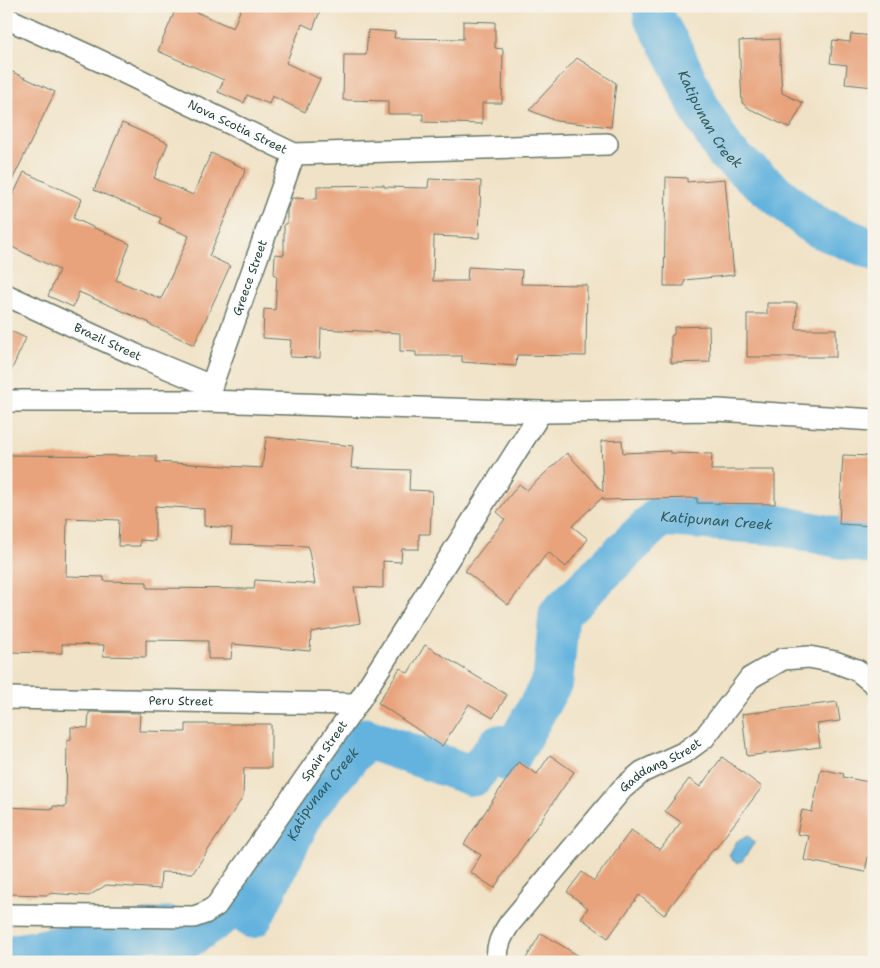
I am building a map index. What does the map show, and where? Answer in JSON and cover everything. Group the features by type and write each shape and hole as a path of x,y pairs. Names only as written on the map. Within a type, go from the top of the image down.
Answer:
{"street":[{"name":"Nova Scotia Street","path":"6,18 294,154 607,144"},
{"name":"Greece Street","path":"208,393 294,154"},
{"name":"Brazil Street","path":"6,295 136,355 208,393"},
{"path":"6,401 208,393 541,412 718,410 874,420"},
{"name":"Spain Street","path":"6,916 194,916 205,913 216,906 357,704 541,412"},
{"name":"Gaddang Street","path":"498,962 496,956 500,939 510,923 622,789 642,772 684,752 704,738 750,678 783,659 809,657 835,662 857,670 874,684"},
{"name":"Peru Street","path":"6,698 357,704"}],"water":[{"path":"748,836 755,842 742,861 737,863 729,855 737,841"}],"building":[{"path":"177,6 182,6 233,28 242,6 322,6 313,29 302,24 286,63 320,79 305,112 272,96 269,104 247,95 244,103 218,92 224,80 158,51"},
{"path":"463,21 495,22 495,48 503,49 502,103 482,103 482,124 423,122 423,114 388,114 388,101 343,100 344,55 366,55 368,30 395,32 394,38 463,39"},
{"path":"851,34 874,36 874,87 845,84 847,65 830,63 833,40 850,42"},
{"path":"779,39 782,93 803,103 790,128 750,109 742,103 739,41"},
{"path":"577,58 616,83 611,127 556,121 529,110"},
{"path":"6,69 55,92 6,193"},
{"path":"122,123 168,143 154,178 193,195 211,153 246,169 209,256 230,266 194,345 150,323 79,292 73,307 48,296 59,270 6,244 6,210 24,172 82,199 73,218 130,244 116,280 161,299 189,236 159,223 161,218 94,190"},
{"path":"666,177 687,178 687,182 725,179 734,275 685,280 684,286 664,286"},
{"path":"429,179 481,181 479,238 434,236 433,281 467,281 468,267 522,270 521,284 587,285 586,356 517,355 516,366 462,362 462,356 416,356 416,352 400,351 400,333 321,329 320,358 290,357 291,340 263,338 264,309 275,310 277,275 274,275 275,254 284,255 284,224 287,224 287,210 292,198 317,199 317,186 384,185 384,187 428,188"},
{"path":"767,303 797,303 796,329 836,329 836,357 747,357 747,314 767,314"},
{"path":"709,326 710,362 671,363 671,336 674,334 674,327"},
{"path":"6,329 26,338 6,382"},
{"path":"266,437 353,446 351,468 410,470 409,490 432,491 430,534 419,534 419,549 402,549 401,562 383,561 383,588 354,587 360,623 311,632 310,651 232,644 231,659 208,659 208,641 146,640 146,657 103,656 104,645 62,644 62,653 6,652 6,455 156,456 156,462 262,468","holes":["155,506 204,509 204,526 232,528 231,544 308,546 315,584 255,580 254,589 147,588 147,582 104,581 104,577 66,576 67,518 119,520 118,546 140,546 140,540 155,541"]},
{"path":"622,440 623,453 670,451 670,453 712,454 711,470 775,470 775,504 697,503 697,498 603,500 603,497 572,526 588,539 566,567 548,552 508,605 465,571 505,519 497,512 519,484 527,490 567,453 603,492 601,441"},
{"path":"843,455 874,456 874,526 839,524"},
{"path":"425,645 507,695 493,718 469,704 442,746 378,703 400,668 408,673"},
{"path":"837,702 840,721 817,724 820,747 747,756 742,714"},
{"path":"89,712 140,713 139,731 186,732 186,724 271,724 271,768 244,768 243,797 193,873 161,872 160,889 106,885 89,896 49,893 48,895 6,894 6,807 53,809 53,806 66,807 67,740 71,739 71,727 88,728"},
{"path":"550,755 574,772 494,888 470,872 481,855 464,844 518,762 537,774"},
{"path":"722,757 762,787 664,915 639,895 608,938 581,918 588,908 567,892 582,872 594,881 631,830 660,850 681,822 665,811 689,779 700,787"},
{"path":"821,769 844,774 843,777 874,783 874,848 870,847 865,872 804,860 809,836 797,834 802,810 812,812"},
{"path":"541,933 589,962 524,962"}],"waterway":[{"name":"Katipunan Creek","path":"653,6 654,17 672,49 701,111 726,153 815,226 874,250"},
{"name":"Katipunan Creek","path":"6,956 168,927 177,945 245,900 252,918 305,810 365,738 473,776 498,745 508,761 553,680 559,614 660,516 777,525 874,545"}]}
